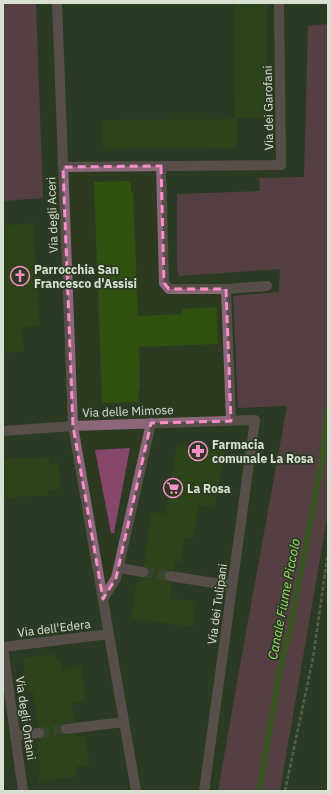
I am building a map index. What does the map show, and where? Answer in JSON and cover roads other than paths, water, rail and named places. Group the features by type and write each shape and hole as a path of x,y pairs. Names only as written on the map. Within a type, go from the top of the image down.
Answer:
{"street":[{"name":"Via degli Aceri","path":"57,3 73,426 136,791"},
{"name":"Via dei Garofani","path":"162,166 281,165 279,3"},
{"path":"63,167 162,166 164,283 169,289 226,289 267,286"},
{"path":"226,289 231,421"},
{"name":"Via delle Mimose","path":"3,431 73,426 255,420"},
{"name":"Via dei Tulipani","path":"203,791 255,420"},
{"path":"103,599 116,578 119,568 151,423"},
{"path":"119,568 143,572"},
{"path":"170,576 232,586"},
{"name":"Via dell'Edera","path":"3,647 109,634"},
{"name":"Via degli Ontani","path":"3,647 23,791"},
{"path":"66,729 124,722"},
{"path":"15,736 39,733"}],"waterway":[{"name":"Canale Fiume Piccolo","path":"259,791 280,671 290,629 322,461 328,410"}],"tunnel":[{"path":"143,572 170,576"},
{"path":"39,733 66,729"}],"place":[{"name":"Parrocchia San Francesco d'Assisi","path":"20,276"},
{"name":"Farmacia comunale La Rosa","path":"198,451"},
{"name":"La Rosa","path":"173,488"}]}
